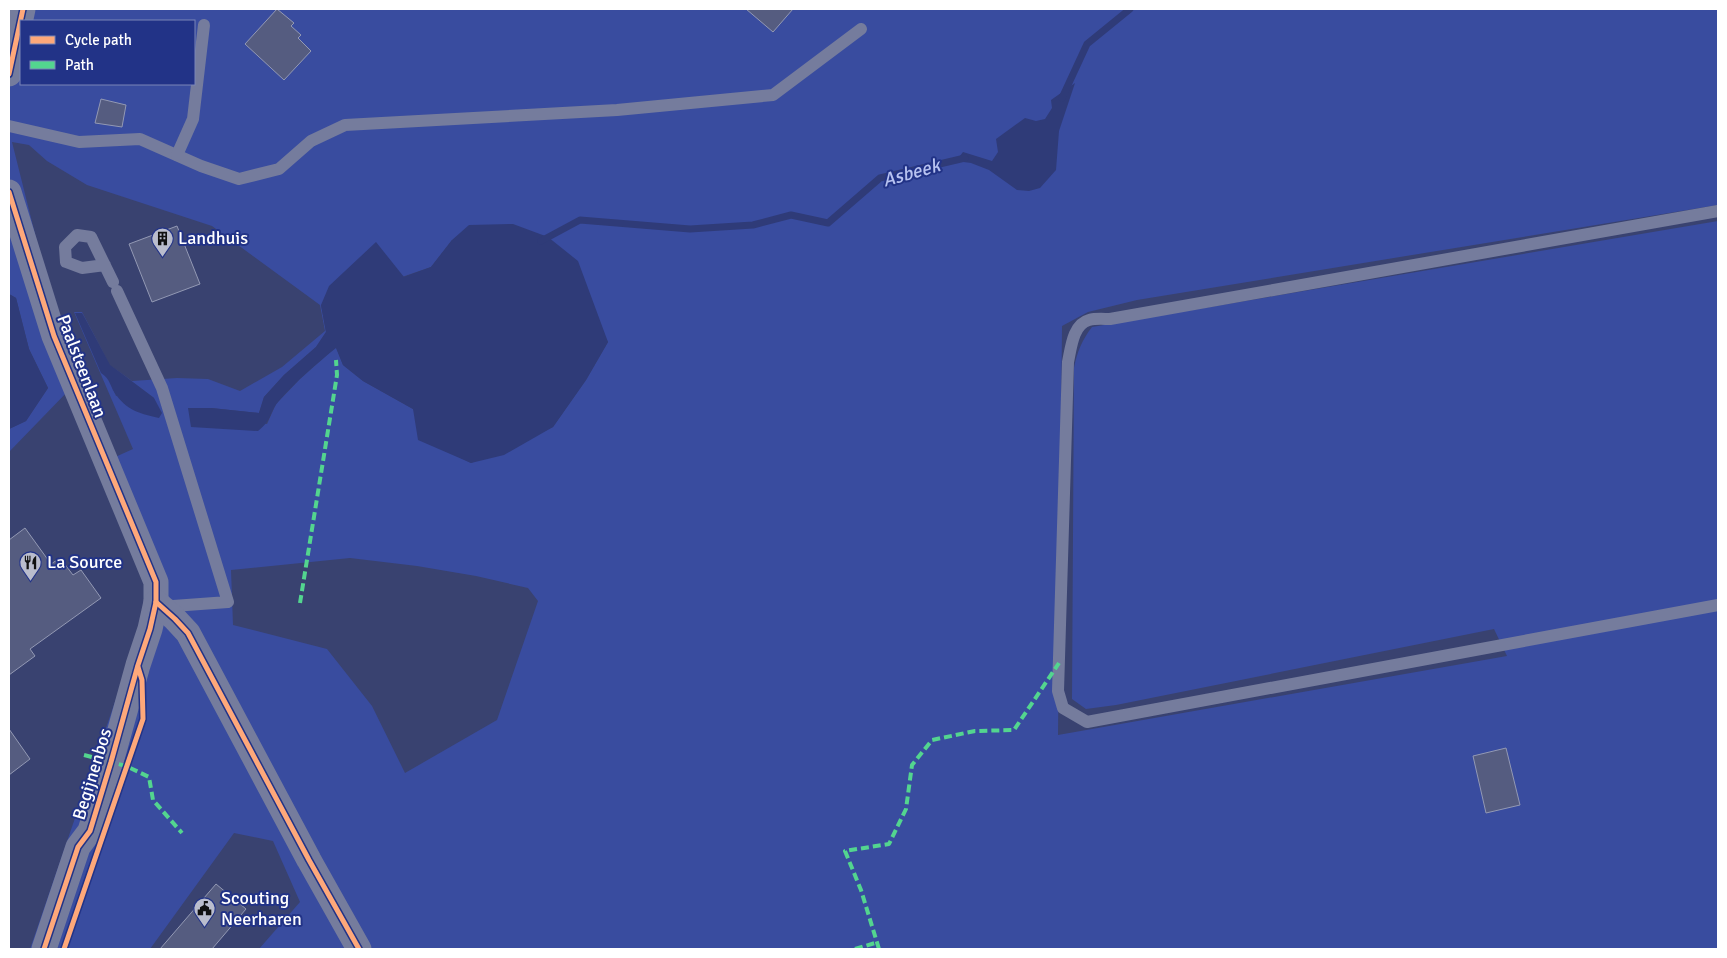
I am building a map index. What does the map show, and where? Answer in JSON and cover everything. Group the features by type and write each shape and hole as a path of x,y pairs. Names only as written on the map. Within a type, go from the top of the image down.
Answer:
{"street":[{"path":"9,74 20,26"},
{"name":"Paalsteenlaan","path":"9,192 54,336 156,582 156,602"},
{"path":"156,602 188,633 309,860 360,949"},
{"name":"Begijnenbos","path":"44,949 78,848 90,832 138,664 150,629 156,602"}],"lane":[{"path":"177,155 193,118 204,25"},
{"path":"9,126 79,142 140,139 201,166 240,179 279,169 311,141 346,125 617,110 773,95 861,29"},
{"path":"1718,211 1110,318 1088,320 1079,327 1072,342 1068,362 1058,691 1063,708 1087,722 1718,605"},
{"path":"104,265 162,388 228,602 173,606 156,602"}],"shaded area":[{"path":"9,9 1718,9 1718,205 1137,300 1088,312 1062,326 1058,735 1507,656 1494,629 1116,705 1086,709 1072,699 1074,368 1080,346 1092,327 1718,221 1718,949 259,949 300,902 273,841 234,833 150,949 30,949 150,600 70,389 9,452 9,429 26,421 48,388 29,349 16,298 9,294","holes":["12,142 29,145 47,161 87,185 212,226 320,305 325,331 282,367 240,391 208,379 177,378 132,381 110,365 82,312 74,312 133,449 113,458 49,290","541,235 548,237 608,342 586,380 553,427 471,463 453,454 413,409 363,381 343,365 336,347 300,379 276,404 267,424 188,408 211,408 259,413 264,397 284,375 316,347 326,332 321,305 431,267 452,240","82,313 110,365 154,398 116,396","350,558 417,566 476,576 528,588 538,601 497,720 405,773 372,706 327,649 233,625 231,570"]},
{"path":"1075,83 1059,131 1056,170 1040,188 1029,191 1017,190 989,170 971,163 956,161 963,152 992,161 998,152 996,139 1025,118 1036,121 1045,119 1052,108 1051,100"},
{"path":"513,224 548,237 578,261 608,342 586,380 553,427 504,455 471,463 418,440 413,409 363,381 343,365 336,348 285,395 275,406 266,423 258,431 191,427 188,408 211,408 259,413 264,397 284,375 316,347 326,332 321,305 329,286 376,242 404,277 431,267 452,240 469,225"},
{"path":"9,294 16,298 29,349 48,388 26,421 9,429"},
{"path":"75,313 82,313 110,365 154,398 162,413 159,418 131,408 117,396 107,378 101,373"}],"building":[{"path":"277,9 294,23 291,26 301,35 298,38 311,51 284,80 245,44"},
{"path":"746,9 793,9 773,32"},
{"path":"101,99 126,105 122,127 95,123"},
{"name":"Landhuis","path":"177,226 200,284 152,302 129,244"},
{"path":"25,528 51,564 60,558 73,575 81,570 101,598 30,649 35,656 9,675 9,540"},
{"path":"9,729 30,759 9,775"},
{"path":"1506,748 1520,805 1486,813 1473,756"},
{"name":"Scouting Neerharen","path":"216,884 246,909 212,949 160,949"}],"waterway":[{"name":"Asbeek","path":"1062,98 1087,44 1130,9"},
{"name":"Asbeek","path":"541,241 580,220 690,229 753,225 791,215 828,223 880,178 965,158"}],"marked path":[{"path":"300,603 337,375 336,360"},
{"path":"879,949 861,890 845,851 889,844 906,809 912,765 932,740 975,731 1014,730 1059,663"},
{"path":"84,755 126,766 149,777 153,800 182,833"},
{"path":"855,949 875,943"}],"cycle path":[{"path":"21,20 23,9"},
{"path":"9,74 20,23"},
{"path":"9,192 54,336 156,582 156,602 150,629 90,831 78,847 44,949"},
{"path":"156,602 188,633 309,860 359,949"},
{"path":"64,949 143,719 142,680 138,667"}],"place":[{"name":"Landhuis","path":"162,257"},
{"name":"La Source","path":"31,581"},
{"name":"Scouting Neerharen","path":"205,927"}]}
